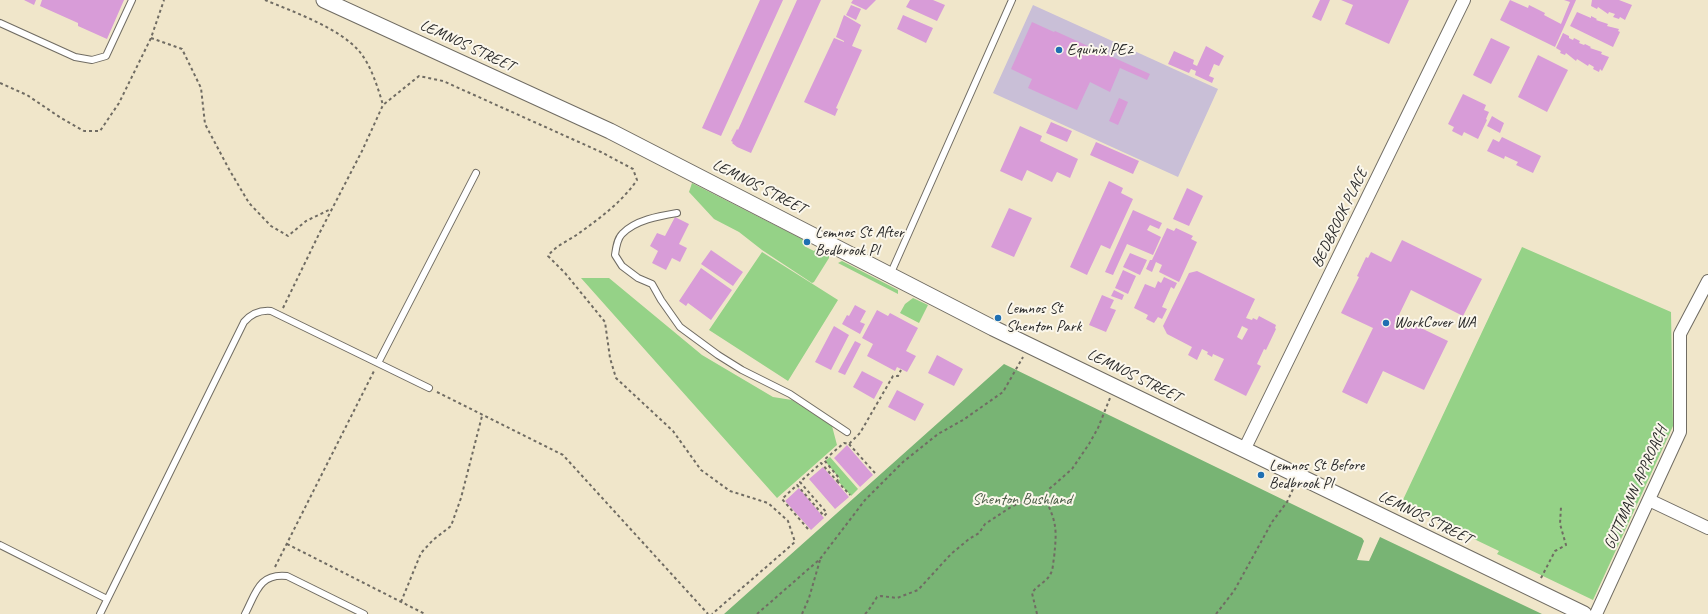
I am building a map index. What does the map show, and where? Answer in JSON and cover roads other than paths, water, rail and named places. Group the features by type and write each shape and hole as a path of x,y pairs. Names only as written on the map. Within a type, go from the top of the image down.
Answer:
{"street":[{"name":"LEMNOS STREET","path":"324,0 610,131 1029,346 1584,614"},
{"name":"BEDBROOK PLACE","path":"1244,450 1464,0"},
{"name":"GUTTMANN APPROACH","path":"1596,614 1680,432 1680,334 1708,281"},
{"path":"1649,500 1708,528"}],"lane":[{"path":"0,23 75,57 92,60 106,56 132,0"},
{"path":"890,275 1012,0"},
{"path":"378,363 476,173"},
{"path":"677,213 661,215 638,224 621,234 617,242 615,255 622,266 638,278 652,284 680,327 705,346 742,370 790,394 847,432"},
{"path":"100,614 244,322 255,313 265,310 271,311 429,388"},
{"path":"0,545 107,599"},
{"path":"245,614 263,581 278,575 287,576 359,613"}],"place":[{"name":"Equinix PE2","path":"1059,50"},
{"name":"Lemnos St After Bedbrook Pl","path":"807,242"},
{"name":"Lemnos St Shenton Park","path":"998,318"},
{"name":"WorkCover WA","path":"1386,323"},
{"name":"Lemnos St Before Bedbrook Pl","path":"1261,475"}],"park label":[{"name":"Shenton Bushland","path":"1022,500"}]}
